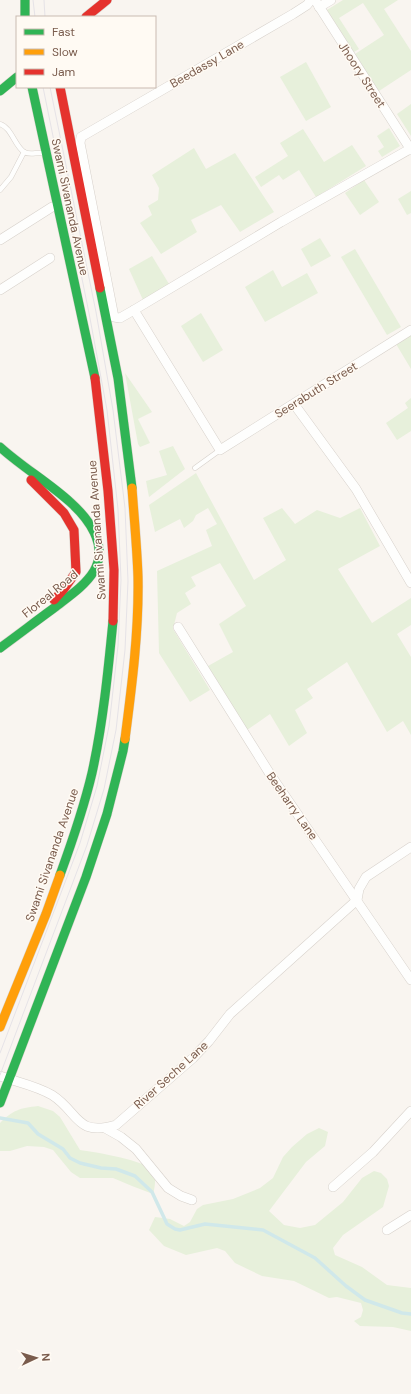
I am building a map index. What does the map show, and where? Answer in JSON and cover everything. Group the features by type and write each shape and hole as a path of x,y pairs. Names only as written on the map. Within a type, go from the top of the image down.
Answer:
{"street":[{"path":"25,0 25,16"},
{"path":"87,16 107,0"},
{"name":"Beedassy Lane","path":"134,310 120,318 114,318 112,315 80,143 81,137 293,14 307,5 311,0"},
{"path":"317,4 332,0"},
{"name":"Jhoory Street","path":"317,4 411,150"},
{"path":"0,91 16,78"},
{"name":"Swami Sivananda Avenue","path":"0,1027 46,914 74,837 90,780 101,724 112,635 114,570 108,492 95,376 32,88"},
{"path":"0,1103 86,877 107,814 123,751 131,692 136,635 138,577 135,528 131,479 118,378 60,88"},
{"path":"220,450 134,310 281,222 411,150"},
{"path":"0,240 52,207"},
{"path":"0,290 50,258"},
{"name":"Seerabuth Street","path":"220,450 411,330"},
{"path":"294,404 356,489 411,583"},
{"path":"1,448 38,488 64,512 74,530 76,572 64,589 26,628"},
{"name":"Floreal Road","path":"0,648 76,591 86,581 97,564 99,552 94,531 84,514 68,499 1,448"},
{"name":"Beeharry Lane","path":"178,627 270,774 411,980"},
{"path":"357,900 359,889 366,877 411,847"},
{"name":"River Seche Lane","path":"105,1128 116,1125 193,1058 209,1041 230,1014 357,900"},
{"path":"0,1076 50,1094 62,1102 79,1122 91,1128 105,1128 121,1137 136,1149 168,1188 181,1196 192,1200"},
{"path":"333,1187 373,1152 411,1111"},
{"path":"387,1230 411,1215"}],"lane":[{"path":"0,124 5,126 24,152 32,154 40,152 46,155"},
{"path":"0,190 11,177 24,152"},
{"path":"195,468 220,450"}],"green space":[{"path":"343,0 398,0 384,9 411,51 411,70 379,91 355,54 384,35 363,3 339,18 359,49 354,52 327,10"},
{"path":"306,62 331,107 306,121 280,77"},
{"path":"411,104 411,136 397,114"},
{"path":"389,128 400,146 382,157 378,151 384,147 377,136"},
{"path":"303,129 324,162 352,145 366,166 316,197 299,170 283,180 279,175 261,187 255,177 288,156 280,143"},
{"path":"194,148 206,169 235,153 274,212 240,232 221,205 191,220 197,232 161,254 140,223 152,215 148,206 158,200 159,188 152,175"},
{"path":"364,180 379,202 360,215 345,193"},
{"path":"411,191 411,213 407,215 398,199"},
{"path":"320,238 331,256 311,267 301,249"},
{"path":"355,249 401,327 387,335 341,257"},
{"path":"152,256 169,284 143,300 129,269"},
{"path":"273,270 282,287 307,273 318,293 265,322 245,287"},
{"path":"201,313 223,350 203,362 181,326"},
{"path":"411,335 411,369 396,344"},
{"path":"125,373 152,412 138,419 150,443 140,447 138,444"},
{"path":"411,398 411,431 397,440 386,423 408,408 405,403"},
{"path":"173,446 185,469 149,497 146,481 167,475 159,451"},
{"path":"196,473 254,580 286,560 263,518 282,508 295,524 317,510 340,518 360,508 380,546 338,569 372,623 411,598 411,625 397,634 411,657 411,735 403,721 387,732 347,662 307,689 313,698 295,710 307,733 289,746 270,714 247,730 208,666 233,652 219,624 246,606 220,563 191,577 196,586 185,593 191,604 177,613 173,629 210,690 190,702 159,653 157,571 212,546 206,530 217,524 208,508 196,515 193,521 184,528 180,519 155,532 149,505"},
{"path":"38,1106 53,1111 60,1117 80,1150 120,1157 149,1168 155,1174 153,1194 113,1178 80,1178 71,1172 53,1150 44,1147 27,1146 10,1151 0,1151 0,1123 17,1110"},
{"path":"319,1128 328,1132 325,1146 306,1162 269,1211 284,1225 300,1228 315,1225 343,1202 362,1178 374,1171 381,1173 387,1179 389,1186 383,1207 343,1235 333,1248 335,1255 362,1267 387,1285 411,1288 411,1331 393,1327 360,1326 354,1321 361,1317 363,1310 361,1303 337,1297 329,1298 294,1281 262,1276 235,1263 225,1251 217,1248 186,1255 164,1246 149,1230 155,1217 170,1219 184,1226 190,1222 197,1209 203,1205 233,1199 260,1188 273,1178 283,1157 292,1147 307,1134"}],"waterway":[{"path":"0,1118 28,1123 38,1134 63,1149 70,1158 80,1163 101,1168 116,1169 135,1176 152,1192 167,1224 175,1229 180,1230 205,1224 263,1230 315,1258 346,1286 365,1300 402,1313 411,1314"}],"tram line":[{"path":"33,0 35,16"},
{"path":"44,0 45,16"},
{"path":"0,1053 80,843 97,786 109,726 118,646 121,580 118,509 107,410 43,88"},
{"path":"0,1075 87,845 104,789 116,730 125,650 128,581 125,508 113,410 96,312 50,88"}],"traffic: fast":[{"path":"25,0 25,16"},
{"path":"0,91 16,78"},
{"path":"32,88 95,378"},
{"path":"100,288 118,378 132,488"},
{"path":"0,447 77,508 94,533 98,542 99,552 98,561 94,571 81,586 0,648"},
{"path":"60,875 78,824 96,754 107,678 113,621"},
{"path":"0,1103 86,877 107,814 125,739"}],"traffic: slow":[{"path":"125,739 134,658 138,597 137,555 132,488"},
{"path":"0,1027 46,914 60,875"}],"traffic: jam":[{"path":"87,16 107,0"},
{"path":"60,88 100,288"},
{"path":"95,378 108,491 114,570 113,621"},
{"path":"31,480 64,513 74,530 76,572 54,600"}]}
